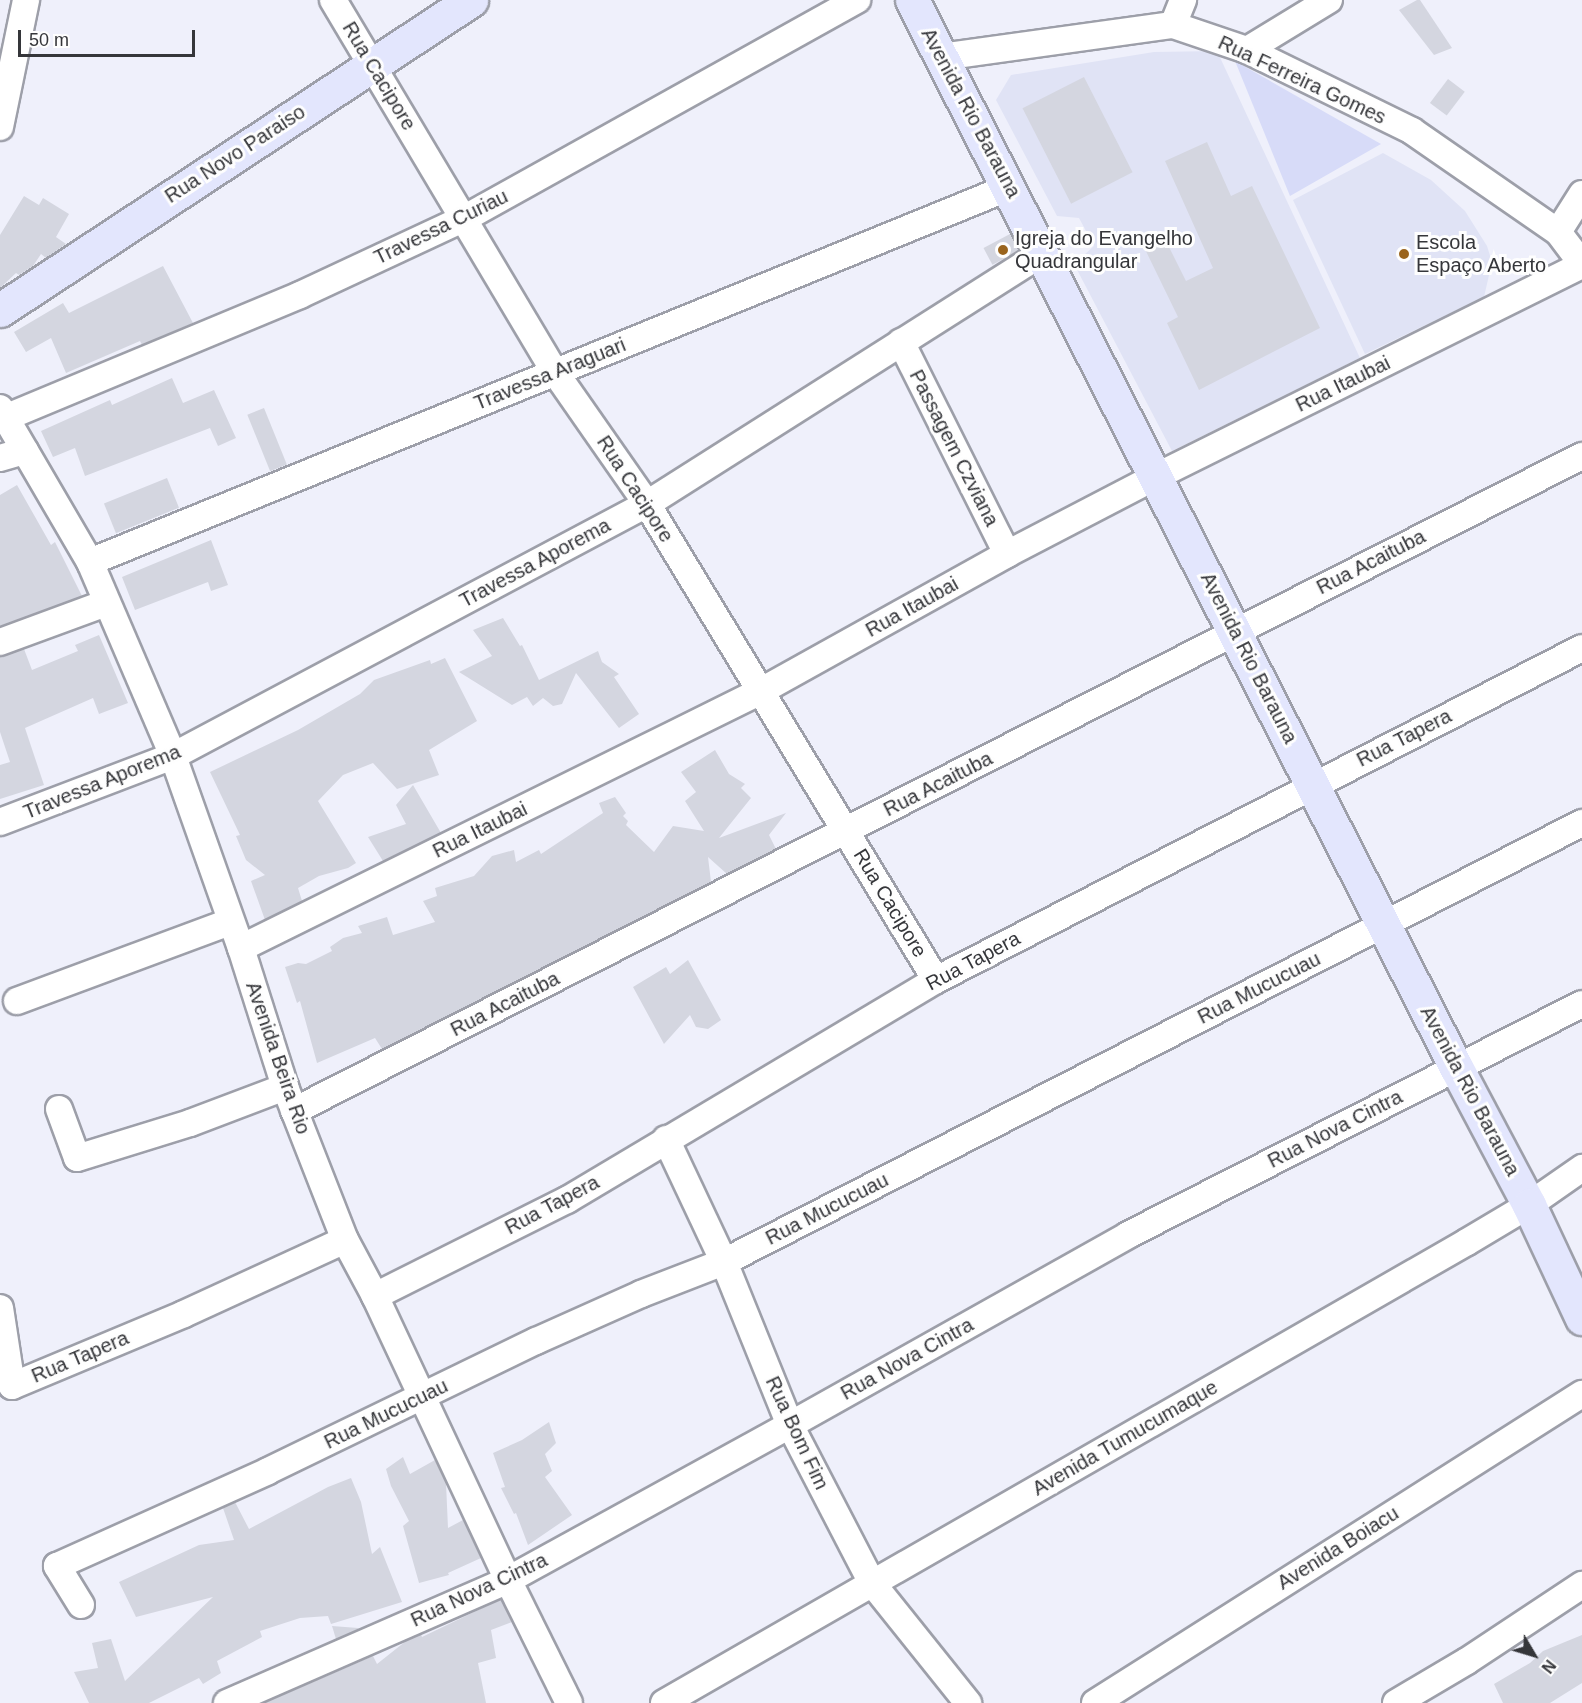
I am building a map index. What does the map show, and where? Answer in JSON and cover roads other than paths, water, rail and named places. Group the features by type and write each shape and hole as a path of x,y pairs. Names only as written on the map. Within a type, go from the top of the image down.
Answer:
{"street":[{"name":"Rua Cacipore","path":"333,0 555,372 647,504 936,980"},
{"name":"Rua Novo Paraiso","path":"0,310 471,0"},
{"name":"Travessa Curiau","path":"4,413 300,295 465,218 857,0"},
{"name":"Avenida Rio Barauna","path":"912,0 1010,186 1233,631 1314,784 1456,1067 1529,1204 1582,1318"},
{"path":"1173,26 1182,0"},
{"path":"1247,50 1329,0"},
{"path":"0,18 25,4"},
{"path":"0,127 25,4"},
{"name":"Rua Ferreira Gomes","path":"941,57 1173,26 1247,50 1412,131 1558,232 1582,265"},
{"name":"Travessa Araguari","path":"90,562 1010,186"},
{"path":"1558,232 1582,194"},
{"name":"Travessa Aporema","path":"0,822 173,756 647,504 1043,253"},
{"name":"Rua Itaubai","path":"241,948 761,691 1007,554 1157,476 1582,265"},
{"name":"Passagem Czviana","path":"902,342 1007,554"},
{"name":"Avenida Beira Rio","path":"4,413 90,562 173,756 229,922 241,948 285,1087 345,1240 375,1296 567,1702"},
{"path":"0,458 25,451"},
{"name":"Rua Acaituba","path":"294,1111 847,832 1233,631 1582,456"},
{"path":"0,642 106,603"},
{"name":"Rua Tapera","path":"375,1296 567,1200 936,980 1582,648"},
{"name":"Rua Mucucuau","path":"81,1605 57,1566 268,1471 422,1396 631,1299 724,1262 1582,823"},
{"path":"17,1001 229,922"},
{"name":"Rua Nova Cintra","path":"227,1703 508,1580 1128,1235 1582,1004"},
{"path":"59,1109 77,1158 190,1123 285,1087"},
{"name":"Rua Bom Fim","path":"666,1139 724,1262 790,1425 872,1583 968,1703"},
{"name":"Avenida Tumucumaque","path":"664,1703 1529,1204 1582,1168"},
{"name":"Rua Tapera","path":"0,1308 12,1386 184,1314 345,1240"},
{"name":"Avenida Boiacu","path":"1095,1703 1582,1394"},
{"path":"1396,1703 1467,1661 1582,1585"}],"place":[{"name":"Igreja do Evangelho Quadrangular","path":"1003,250"},
{"name":"Escola Espaço Aberto","path":"1404,254"}]}
